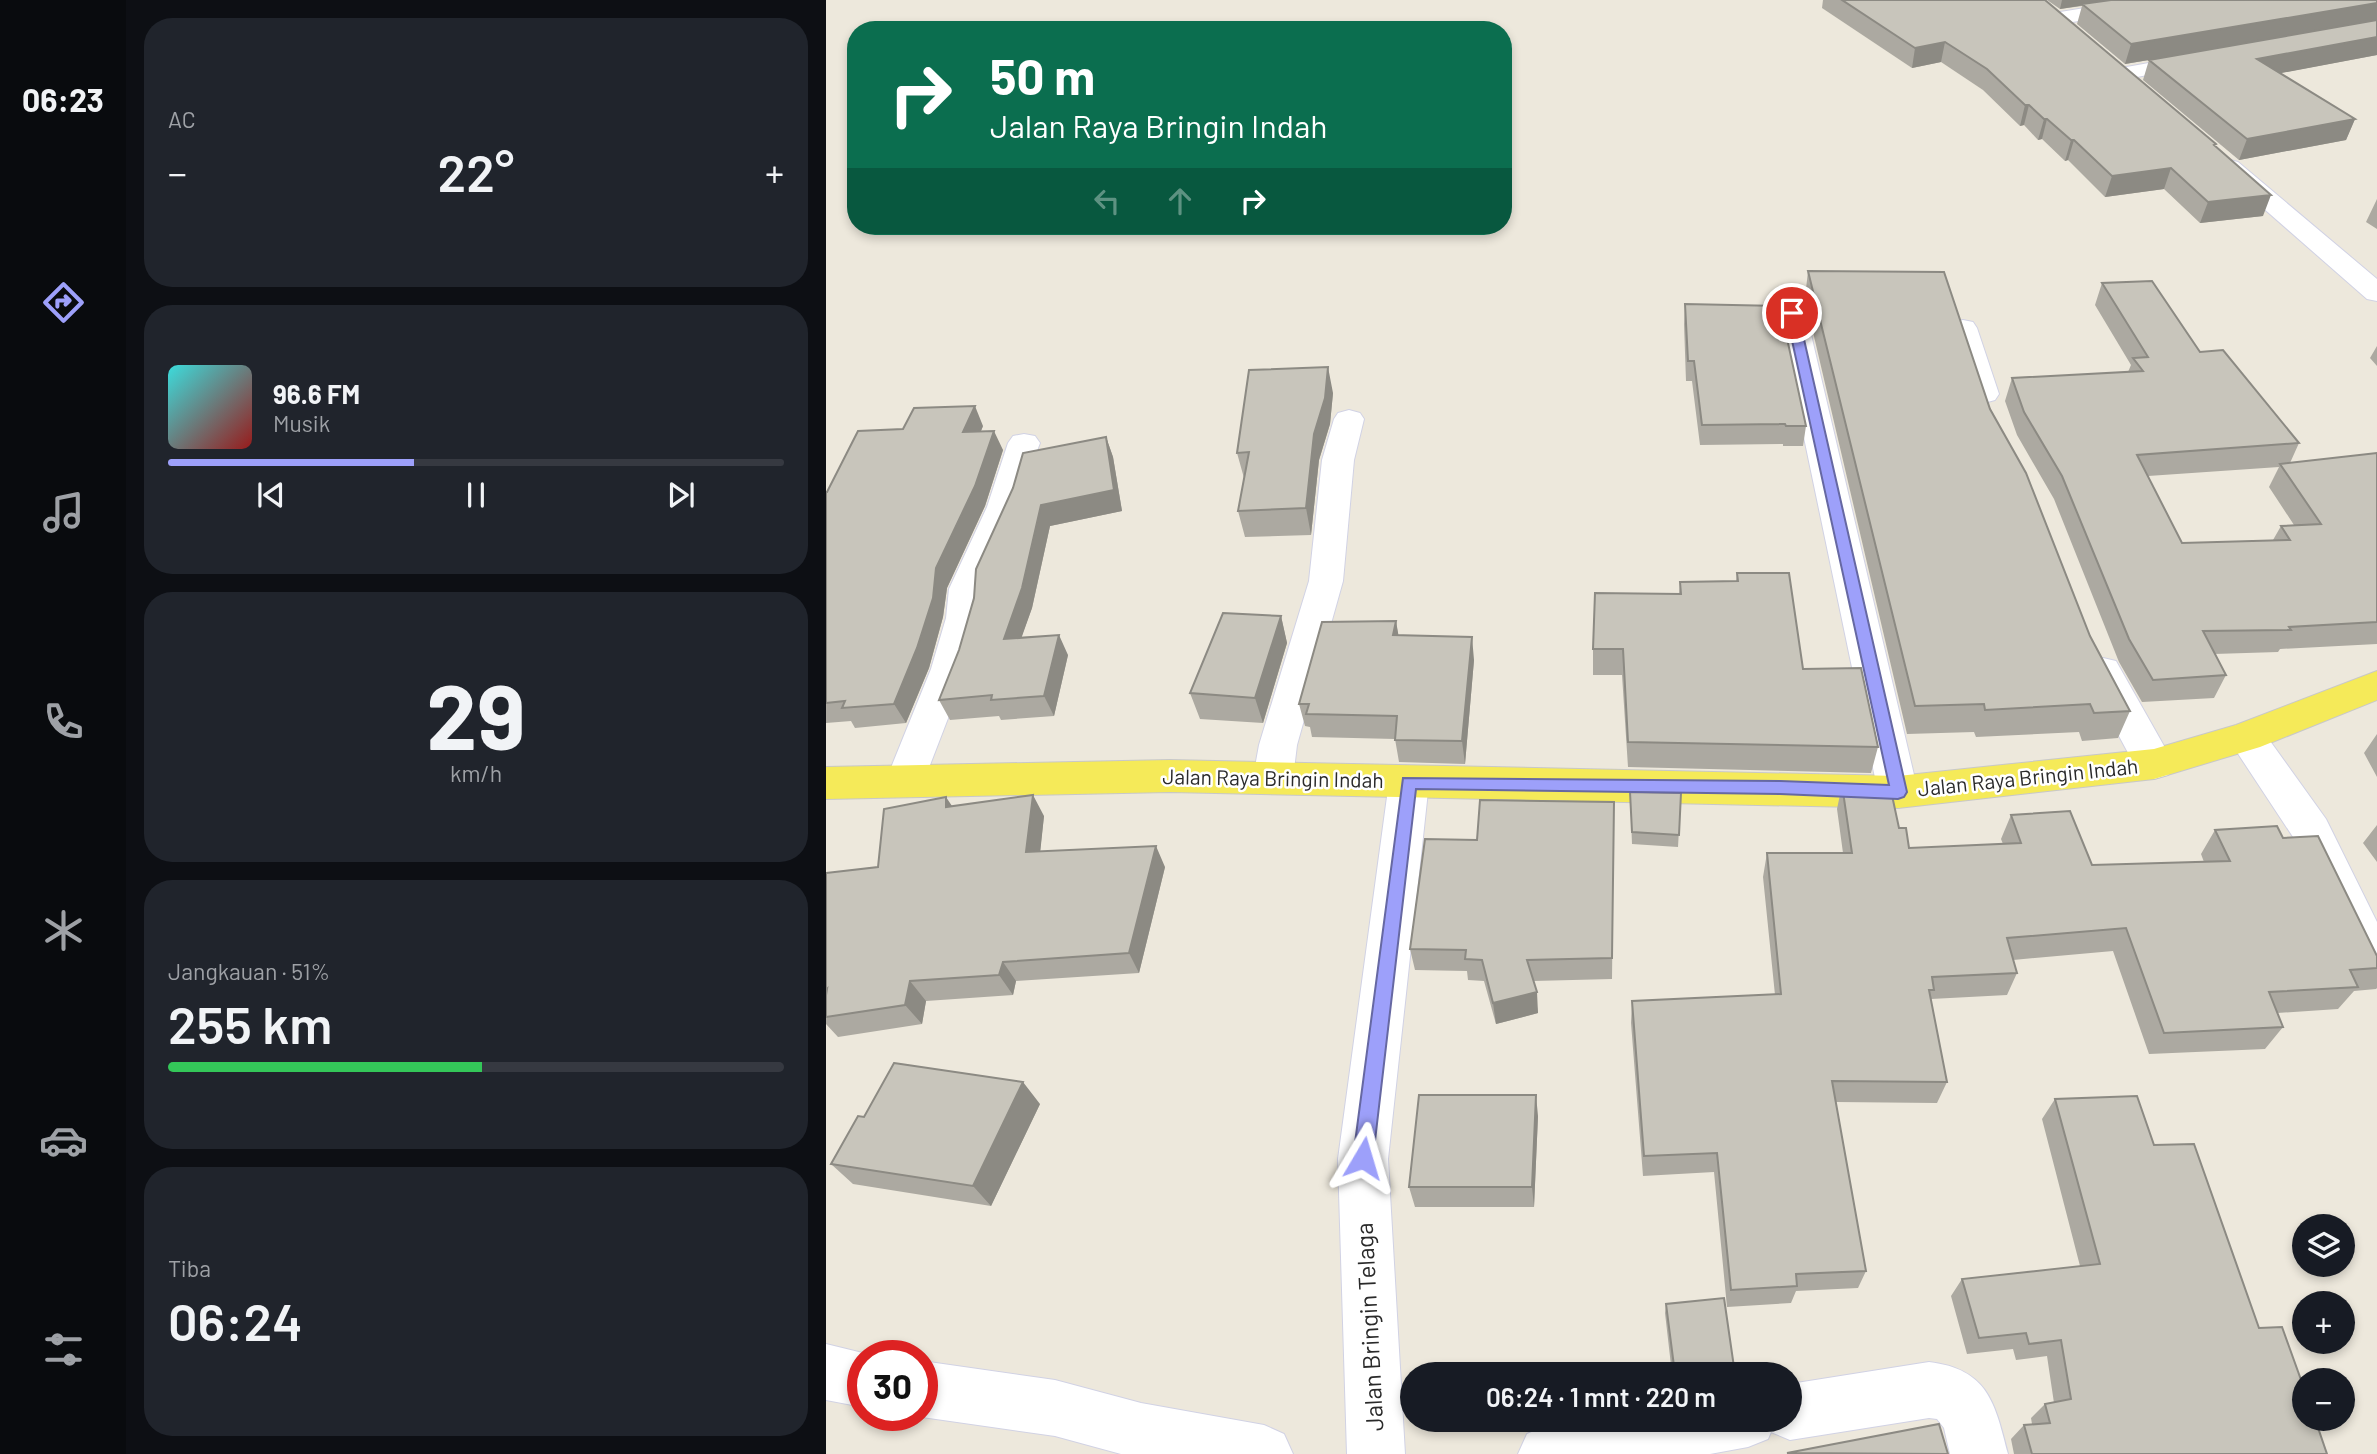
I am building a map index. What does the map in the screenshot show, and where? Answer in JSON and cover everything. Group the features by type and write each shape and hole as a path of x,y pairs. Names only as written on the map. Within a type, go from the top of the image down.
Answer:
{"main road":[{"name":"Jalan Raya Bringin Indah","path":"826,783 1170,776 1898,792 2154,764 2246,737 2377,685"}],"street":[{"path":"2073,35 2047,13 2171,0"},
{"path":"2121,74 2215,57"},
{"path":"2102,58 2141,91"},
{"path":"2213,153 2377,293"},
{"path":"1792,313 1898,792"},
{"path":"1963,328 1996,425"},
{"path":"1273,778 1278,745 1326,581 1338,460 1349,419"},
{"path":"906,780 949,669 964,618 966,589 1003,507 1024,443"},
{"path":"2089,638 2099,663 2154,764"},
{"path":"2246,737 2311,831 2377,967"},
{"name":"Jalan Bringin Telaga","path":"1376,1454 1363,1158 1409,782"},
{"path":"826,1372 847,1376"},
{"path":"1802,1410 1929,1390 1950,1393 1963,1406 1973,1428 1979,1454"},
{"path":"938,1391 1055,1408 1139,1443 1264,1454"},
{"path":"1547,1454 1726,1433"}],"building":[{"path":"1842,0 2045,0 2216,144 2214,145 2271,195 2208,202 2171,168 2112,176 2074,140 2029,105 2025,105 1987,69 1945,42 1915,48"},
{"path":"2111,0 2377,0 2377,3 2131,44 2082,4"},
{"path":"2377,20 2377,37 2257,59 2355,119 2247,139 2149,60"},
{"path":"1808,271 1944,272 1990,409 2026,473 2090,636 2130,711 2094,713 2090,704 1985,710 1984,704 1915,706"},
{"path":"2152,281 2200,352 2223,350 2299,443 2137,455 2182,543 2290,540 2281,526 2321,524 2280,464 2377,453 2377,622 2289,627 2291,630 2203,631 2226,675 2153,680 2129,639 2062,476 2024,412 2012,378 2143,371 2133,358 2148,357 2102,283"},
{"path":"1685,304 1780,306 1806,426 1702,425 1694,361 1688,361"},
{"path":"1328,367 1325,398 1314,434 1306,508 1238,511 1249,452 1237,453 1249,370"},
{"path":"975,406 963,432 994,431 975,486 936,568 933,598 917,648 894,704 842,708 845,701 826,703 826,492 858,431 903,429 914,408"},
{"path":"1106,437 1114,490 1041,505 1022,588 1004,639 1059,635 1044,696 991,700 992,695 939,700 959,650 974,598 976,569 1013,488 1023,453"},
{"path":"1737,573 1789,573 1803,669 1861,668 1878,747 1628,742 1623,649 1593,649 1595,593 1681,594 1680,582 1738,581"},
{"path":"1223,613 1281,616 1255,698 1190,693"},
{"path":"1396,621 1393,635 1472,637 1462,741 1395,740 1397,716 1306,714 1309,704 1299,704 1322,622"},
{"path":"1842,785 1890,786 1899,828 1906,828 1909,848 2021,843 2011,815 2070,811 2092,865 2230,861 2215,830 2277,826 2283,838 2318,836 2377,956 2377,968 2350,970 2358,987 2269,992 2283,1027 2164,1033 2126,928 2007,938 2017,973 1932,977 1934,990 1929,990 1947,1082 1832,1081 1866,1271 1796,1274 1797,1286 1731,1290 1717,1153 1644,1156 1632,1001 1781,994 1767,853 1852,853"},
{"path":"1630,792 1681,793 1679,835 1632,832"},
{"path":"1033,795 1026,852 1156,846 1129,953 1003,962 999,975 910,981 905,1005 826,1017 826,873 878,867 884,809 946,797 946,807"},
{"path":"1480,800 1614,802 1612,958 1527,960 1537,992 1493,1003 1482,960 1465,959 1466,950 1410,949 1425,839 1477,840"},
{"path":"894,1063 1023,1082 973,1186 831,1164 858,1116 864,1117"},
{"path":"1419,1095 1536,1095 1532,1187 1409,1187"},
{"path":"2137,1096 2154,1145 2194,1144 2259,1328 2282,1327 2297,1368 2292,1368 2292,1431 2319,1431 2327,1454 2032,1454 2024,1425 2050,1423 2045,1404 2071,1399 2061,1340 2029,1344 2026,1333 1979,1338 1962,1279 2100,1264 2055,1099"},
{"path":"1724,1298 1733,1362 1673,1362 1666,1304"},
{"path":"1939,1424 1948,1454 1787,1453"}],"route":[{"path":"1363,1158 1409,782 1898,792 1886,726 1792,313"}]}
